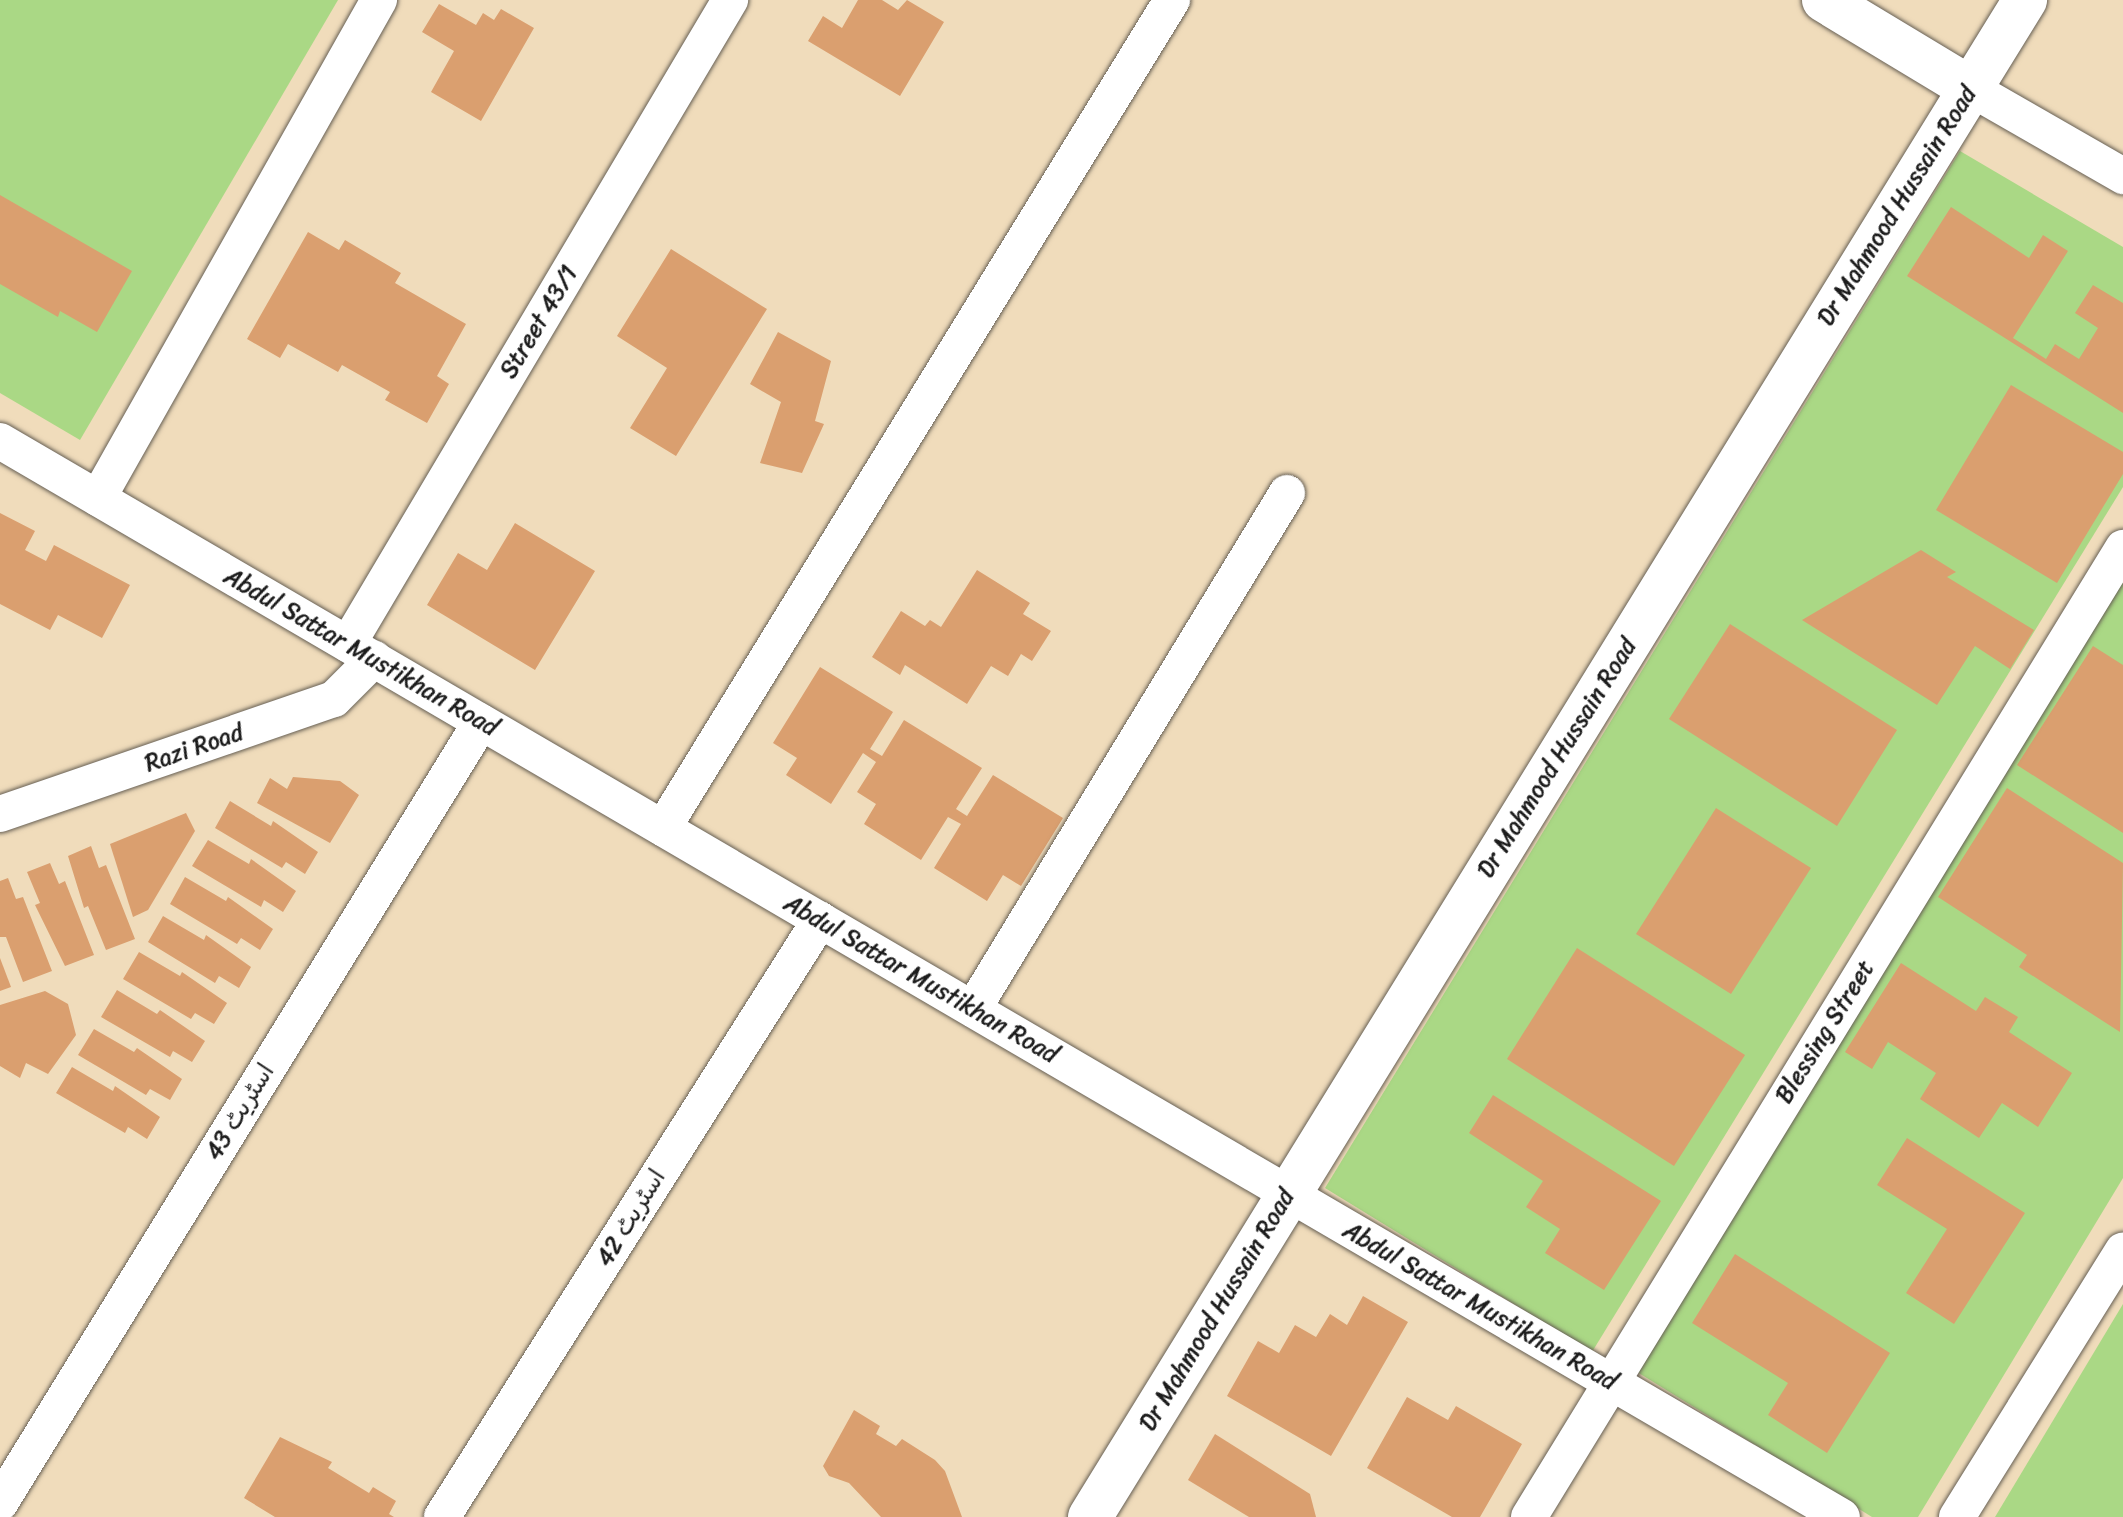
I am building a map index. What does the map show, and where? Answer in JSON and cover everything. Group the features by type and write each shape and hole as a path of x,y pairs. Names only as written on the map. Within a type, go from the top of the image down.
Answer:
{"main road":[{"path":"1824,0 1970,88"},
{"name":"Dr Mahmood Hussain Road","path":"1090,1517 2025,0"}],"street":[{"path":"98,498 379,0"},
{"name":"Street 43/1","path":"361,652 730,0"},
{"path":"663,828 1172,0"},
{"path":"1970,88 2123,176"},
{"name":"Abdul Sattar Mustikhan Road","path":"0,441 1842,1517"},
{"path":"973,1009 1287,493"},
{"name":"Blessing Street","path":"1529,1517 2123,548"},
{"name":"Razi Road","path":"0,814 334,699 361,652"},
{"name":"اسٹریٹ 43","path":"0,1503 481,722"},
{"name":"اسٹریٹ 42","path":"442,1517 820,920"},
{"path":"1957,1517 2123,1250"}],"green space":[{"path":"0,0 338,0 80,440 0,393"},
{"path":"1960,151 2123,247 2123,487 1592,1352 1325,1188"},
{"path":"2123,571 2123,1178 1918,1517 1872,1517 1629,1367"},
{"path":"2123,1304 2123,1517 1995,1517"}],"building":[{"path":"858,0 882,0 898,10 907,0 944,22 900,96 808,41 823,16 842,28"},
{"path":"439,4 476,25 483,13 494,20 501,9 534,28 481,121 431,92 454,51 422,32"},
{"path":"0,195 132,271 97,332 60,311 58,317 0,284"},
{"path":"1951,207 2029,258 2043,235 2068,251 2013,338 2046,359 2055,344 2079,359 2098,328 2075,313 2093,285 2123,303 2123,413 1907,276"},
{"path":"308,232 339,250 345,240 401,273 395,283 466,324 437,376 449,384 427,423 385,400 390,392 342,365 338,372 288,344 280,358 247,339"},
{"path":"671,249 767,309 676,456 630,428 667,368 617,336"},
{"path":"778,332 831,361 815,421 824,424 802,473 760,463 781,402 750,384"},
{"path":"2011,385 2123,452 2123,474 2057,583 1936,510"},
{"path":"0,513 35,531 25,550 46,561 54,545 130,585 102,638 58,615 50,630 0,604"},
{"path":"515,523 595,571 535,670 427,605 458,553 487,570"},
{"path":"1921,550 1956,572 1947,577 2034,630 2010,669 1975,646 1937,705 1802,620"},
{"path":"977,570 1030,603 1023,614 1051,631 1032,661 1021,654 1008,676 991,666 967,704 905,665 900,675 872,657 901,611 925,626 930,620 941,627"},
{"path":"1730,624 1897,730 1837,826 1669,719"},
{"path":"2093,646 2123,665 2123,833 2017,765"},
{"path":"820,667 893,712 870,749 882,756 904,720 982,768 956,809 967,816 993,775 1063,818 1021,886 1003,875 987,901 934,868 961,824 948,817 921,860 864,824 876,804 857,792 876,762 863,753 831,804 786,775 797,758 773,743"},
{"path":"293,777 340,781 359,795 330,843 257,803 270,778 287,789"},
{"path":"2007,788 2123,863 2120,1032 2019,967 2027,955 1938,897"},
{"path":"230,801 271,826 273,821 318,852 305,874 286,862 282,868 215,828"},
{"path":"1716,808 1811,868 1731,994 1636,934"},
{"path":"186,813 195,831 148,910 133,917 110,844"},
{"path":"208,840 249,864 251,859 296,891 283,912 264,900 261,907 192,866"},
{"path":"91,846 99,868 106,865 135,939 106,950 88,906 84,908 68,856"},
{"path":"50,863 59,884 65,881 94,955 65,966 35,905 40,903 27,872"},
{"path":"185,877 226,901 228,897 273,929 260,950 241,938 237,944 170,904"},
{"path":"8,878 16,899 23,897 52,971 23,982 6,937 0,937 0,881"},
{"path":"163,916 204,940 206,935 251,967 239,988 219,976 215,983 148,942"},
{"path":"1577,948 1745,1055 1674,1166 1507,1059"},
{"path":"139,952 180,976 182,972 227,1003 214,1024 195,1013 191,1019 123,979"},
{"path":"0,958 11,987 0,991"},
{"path":"1901,963 1976,1011 1985,997 2018,1017 2009,1032 2072,1073 2038,1127 2002,1103 1979,1138 1920,1099 1936,1073 1888,1042 1872,1069 1845,1052"},
{"path":"117,990 157,1014 160,1010 205,1041 192,1062 173,1051 170,1057 101,1017"},
{"path":"45,991 68,1004 76,1035 48,1074 26,1063 20,1078 0,1066 0,1005"},
{"path":"94,1029 134,1052 137,1048 182,1079 170,1100 150,1089 146,1095 78,1055"},
{"path":"72,1067 113,1091 115,1086 160,1117 147,1139 128,1127 125,1133 56,1093"},
{"path":"1493,1095 1661,1201 1604,1290 1545,1253 1560,1229 1526,1207 1543,1181 1469,1133"},
{"path":"1907,1138 2025,1213 1954,1324 1906,1293 1947,1229 1877,1185"},
{"path":"1735,1254 1890,1353 1827,1453 1768,1415 1788,1383 1692,1323"},
{"path":"1363,1296 1408,1322 1331,1456 1227,1396 1258,1341 1279,1353 1295,1325 1316,1337 1330,1314 1347,1325"},
{"path":"1407,1397 1448,1420 1456,1406 1522,1444 1480,1517 1452,1517 1367,1468"},
{"path":"854,1410 880,1426 876,1434 896,1446 902,1439 935,1460 945,1471 962,1517 881,1517 849,1483 829,1476 823,1466"},
{"path":"1215,1434 1310,1494 1316,1517 1249,1517 1188,1480"},
{"path":"280,1437 332,1462 328,1468 369,1493 373,1487 396,1501 389,1514 394,1517 275,1517 244,1498"}]}
